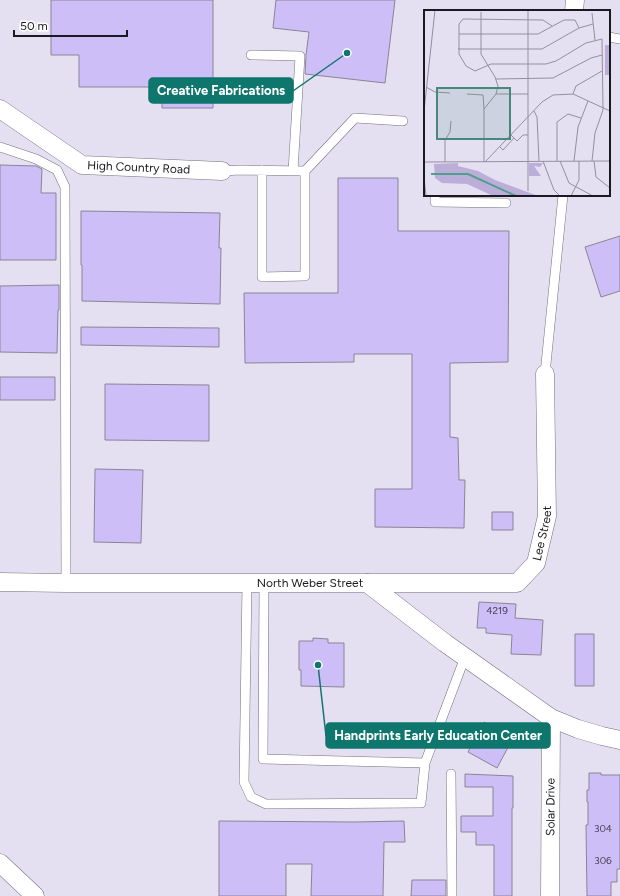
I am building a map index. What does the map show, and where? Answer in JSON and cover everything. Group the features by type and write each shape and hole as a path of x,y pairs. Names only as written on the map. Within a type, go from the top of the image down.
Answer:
{"street":[{"path":"574,10 575,0"},
{"name":"High Country Road","path":"0,109 82,165 222,171"},
{"name":"Lee Street","path":"367,584 518,583 536,563 547,516 545,374"},
{"name":"North Weber Street","path":"0,582 367,584 444,643 551,718 596,734 620,740"},
{"name":"Solar Drive","path":"550,896 551,718"},
{"path":"0,863 35,896"}],"lane":[{"path":"610,37 620,39"},
{"path":"251,55 300,56 293,171"},
{"path":"262,170 262,277 305,276 305,171 355,118 403,120"},
{"path":"0,147 36,159 57,170 65,187 66,583"},
{"path":"222,171 305,171"},
{"path":"435,196 435,202 506,203"},
{"path":"545,374 563,196"},
{"path":"255,583 244,782 251,797 266,804 421,803 425,762 465,657"},
{"path":"255,583 263,759 425,762"},
{"path":"451,774 452,896"}],"building":[{"path":"51,0 213,0 213,108 162,108 162,87 79,87 79,55 51,55"},
{"path":"276,0 395,0 385,83 305,74 309,32 273,28"},
{"path":"0,165 36,166 42,169 41,193 56,193 56,260 0,260"},
{"path":"338,178 398,178 398,231 509,231 508,362 450,363 450,437 458,438 459,480 465,480 464,528 375,527 375,489 412,489 412,354 354,354 354,362 245,363 244,293 338,293"},
{"path":"81,211 220,213 220,304 82,301"},
{"path":"620,236 620,291 601,297 585,247"},
{"path":"59,285 57,353 0,352 0,286"},
{"path":"81,327 219,328 219,347 81,345"},
{"path":"0,377 55,377 55,400 0,400"},
{"path":"105,384 209,385 209,441 105,440"},
{"path":"95,469 143,470 141,543 94,542"},
{"path":"492,512 513,512 513,530 492,530"},
{"path":"479,602 516,604 515,618 543,620 541,655 511,654 512,635 486,633 486,628 477,628"},
{"path":"575,634 594,634 594,686 575,686"},
{"path":"313,638 328,639 328,643 344,643 344,687 301,686 301,670 299,670 299,641 313,641"},
{"path":"484,722 513,738 497,768 468,752 476,736 474,735 480,723 483,724"},
{"path":"589,773 601,773 601,775 620,775 620,869 617,869 617,882 611,882 611,896 587,896 586,825 588,825 587,790 589,790"},
{"path":"465,774 513,776 512,896 494,896 494,845 476,845 476,832 461,832 461,816 493,816 493,787 465,787"},
{"path":"219,821 404,821 405,842 384,842 383,896 311,896 312,864 286,864 286,896 219,896"},
{"path":"412,880 446,880 446,896 411,896"}],"place":[{"name":"Creative Fabrications","path":"347,53"},
{"name":"Handprints Early Education Center","path":"318,665"}]}
